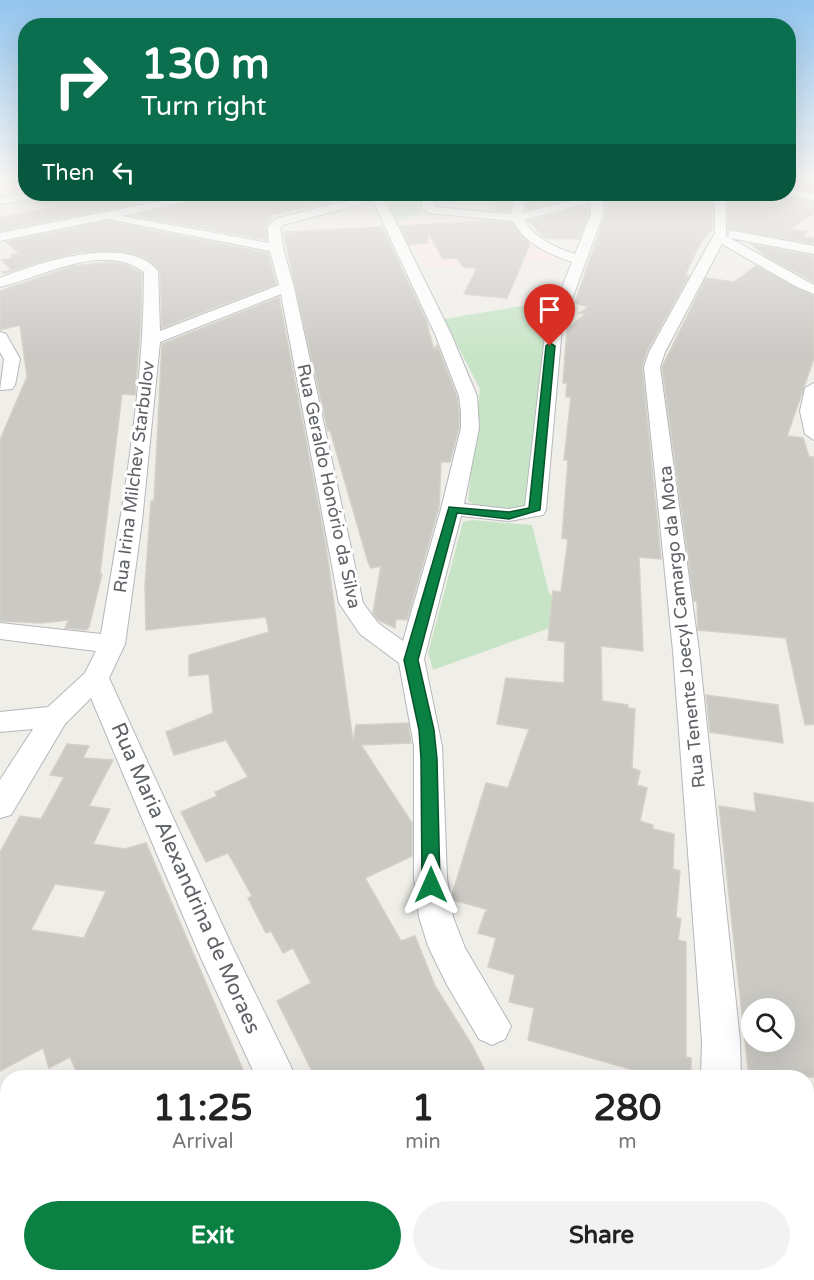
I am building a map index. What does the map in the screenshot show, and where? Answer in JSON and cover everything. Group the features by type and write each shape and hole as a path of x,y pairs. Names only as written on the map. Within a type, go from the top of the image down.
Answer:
{"street":[{"path":"215,237 276,248 275,237"},
{"path":"400,237 468,396 470,428 453,509 411,660 428,750 431,885 436,918 447,950 492,1026"},
{"path":"532,237 559,253 577,259"},
{"path":"453,509 519,515 535,510 550,346 557,312 587,237"},
{"name":"Rua Tenente Joecyl Camargo da Mota","path":"719,237 657,352 652,374 687,662 721,1041 721,1070"},
{"path":"723,237 780,274 814,290"},
{"path":"731,237 814,250"},
{"name":"Rua Geraldo Honório da Silva","path":"276,248 287,287 351,603 357,616 368,629 411,660"},
{"name":"Rua Irina Milchev Starbulov","path":"0,283 24,274 94,258 138,261 151,271 152,339 131,521 112,644 96,678 55,717 0,806"},
{"path":"152,339 287,287"},
{"path":"0,337 12,359 2,390"},
{"path":"814,388 809,411 814,434"},
{"path":"0,631 112,644"},
{"name":"Rua Maria Alexandrina de Moraes","path":"96,678 219,958 273,1070"},
{"path":"0,722 55,717"}],"shaded area":[{"path":"409,237 520,237 557,260 425,268"}],"green space":[{"path":"557,300 530,505 498,509 475,505 468,501 480,389 444,319"},
{"path":"472,520 532,525 549,593 555,597 561,624 433,670 428,653 463,522"}],"building":[{"path":"32,237 187,237 268,253 276,284 162,328 160,271 145,258 126,252 81,252 35,263 4,274 2,272 12,270 1,260 12,258 11,255 19,253 6,242"},
{"path":"249,237 267,237 267,240"},
{"path":"284,237 387,237 426,320 434,350 437,345 457,397 459,412 459,428 450,462 441,462 439,507 407,620 396,619 395,628 378,620 373,613 381,566 371,568 368,562 330,430 328,431"},
{"path":"405,237 428,237 428,243 409,245"},
{"path":"430,237 524,237 530,244 507,298 464,294 477,268 463,267 457,258 443,259"},
{"path":"544,237 580,237 579,239"},
{"path":"598,237 706,237 685,275 689,276 647,351 642,366 661,559 639,557 643,651 601,646 602,701 628,705 628,708 635,709 632,768 640,771 637,785 647,788 640,821 653,825 653,829 674,834 673,869 680,871 676,917 681,919 678,940 686,942 686,1057 691,1058 691,1070 633,1070 528,1040 534,1008 509,1002 515,975 488,967 496,938 478,933 485,912 489,910 453,900 452,895 486,783 508,788 529,729 497,724 506,678 564,683 565,642 548,640 553,591 561,592 568,539 562,538 568,460 564,460 571,397 566,397 567,383 563,383 567,329 585,314 579,313 588,307 575,303"},
{"path":"769,237 807,237 814,238 814,244"},
{"path":"751,244 814,256 814,282 766,256"},
{"path":"110,262 127,265 142,273 141,318 135,395 122,394 100,573 102,574 89,627 87,630 65,628 69,620 41,623 0,621 0,440 27,377 20,325 0,330 0,291 73,266"},
{"path":"756,266 814,296 814,358 787,436 803,438 809,457 814,457 814,724 805,725 786,638 698,630 697,602 694,601 662,367 706,278 734,282"},
{"path":"279,297 326,546 353,741 356,725 408,723 411,743 361,745 412,823 412,856 365,878 401,941 415,936 435,986 472,1045 484,1070 312,1070 277,1001 311,983 293,948 283,953 271,931 266,933 248,898 252,896 228,853 206,862 181,812 217,796 215,792 248,777 226,740 174,755 166,732 213,713 209,674 189,676 189,655 269,632 266,617 146,630 145,586 151,501 154,501 162,344"},
{"path":"706,695 778,705 783,743 710,732"},
{"path":"67,744 89,746 83,758 113,760 89,806 110,809 93,844 125,849 146,843 243,1070 76,1070 70,1057 49,1068 43,1048 0,1070 0,852 20,816 41,819 64,777 50,775","holes":["55,884 106,891 84,938 31,930"]},
{"path":"754,793 814,803 814,1070 748,1070 746,1052 795,1052 795,998 741,998 741,1005 719,806 756,812"}],"route":[{"path":"431,885 429,759 426,730 411,660 453,509 509,516 527,514 535,510 550,346"}]}
